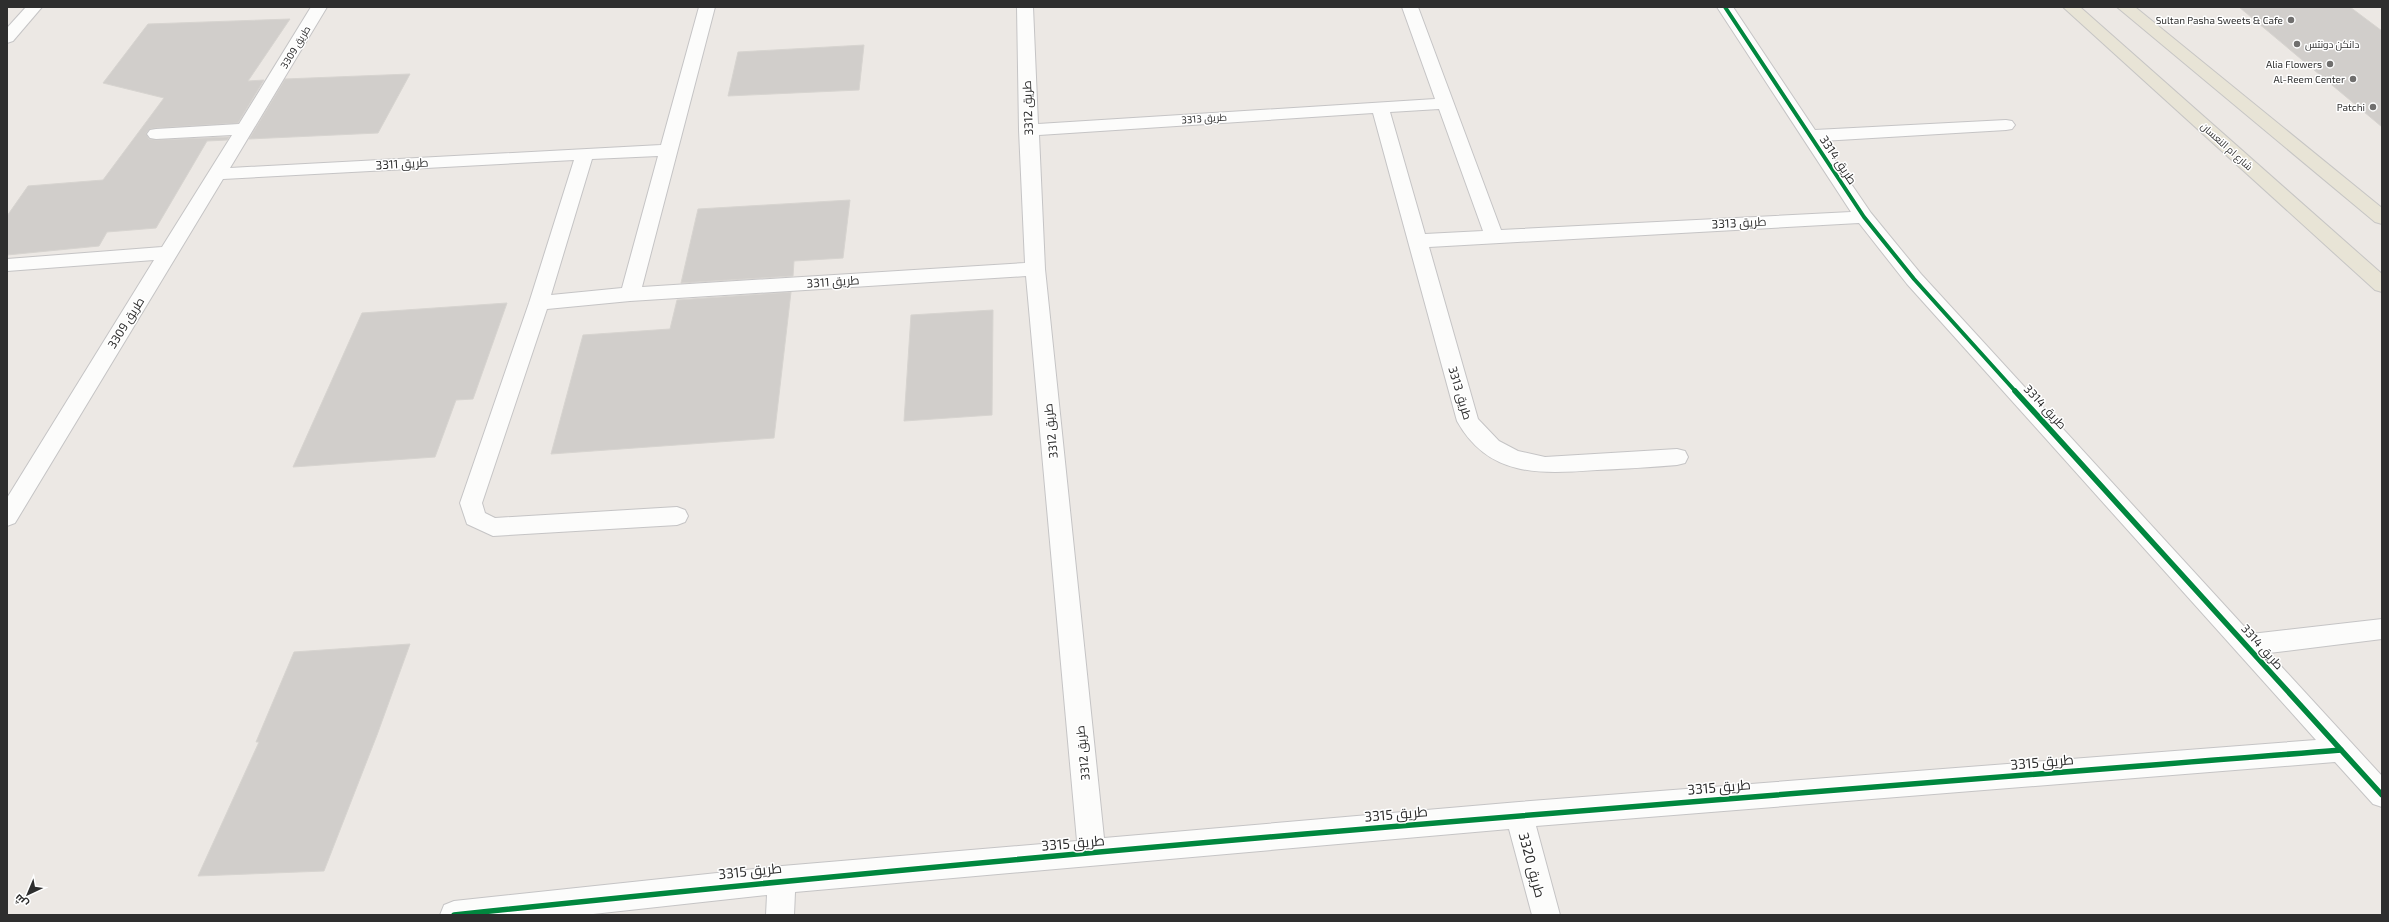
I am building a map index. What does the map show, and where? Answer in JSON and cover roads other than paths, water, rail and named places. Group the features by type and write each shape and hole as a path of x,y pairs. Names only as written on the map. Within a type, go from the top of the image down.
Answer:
{"main road":[{"name":"شارع ام النعسان","path":"2071,7 2382,285"},
{"path":"2125,7 2382,218"}],"street":[{"path":"7,38 34,7"},
{"name":"طريق 3309","path":"7,517 319,7"},
{"path":"630,294 707,7"},
{"name":"طريق 3312","path":"1025,7 1028,130 1035,269 1092,853"},
{"path":"1410,7 1494,236"},
{"name":"طريق 3314","path":"1725,7 1808,136 1864,216 1914,280 2247,645 2382,796"},
{"name":"طريق 3313","path":"1028,130 1380,106 1446,103"},
{"name":"طريق 3313","path":"1380,106 1468,421 1476,435 1489,447 1512,459 1545,465 1677,457"},
{"name":"طريق 3314","path":"1808,136 2006,125"},
{"path":"156,134 245,128"},
{"name":"طريق 3311","path":"218,174 668,150"},
{"path":"585,154 539,303 471,503 475,518 493,527 677,516"},
{"name":"طريق 3313","path":"1417,241 1864,216"},
{"path":"7,265 169,253"},
{"name":"طريق 3311","path":"539,303 630,294 1035,269"},
{"name":"طريق 3314","path":"2247,645 2382,629"},
{"name":"طريق 3315","path":"454,915 782,880 1519,815 2340,750"},
{"name":"طريق 3320","path":"1519,815 1546,915"},
{"path":"780,915 782,880"}],"place":[{"name":"Sultan Pasha Sweets & Cafe","path":"2291,20"},
{"name":"دانكن دونتس","path":"2297,44"},
{"name":"Alia Flowers","path":"2330,64"},
{"name":"Al-Reem Center","path":"2353,79"},
{"name":"Patchi","path":"2373,107"}]}
